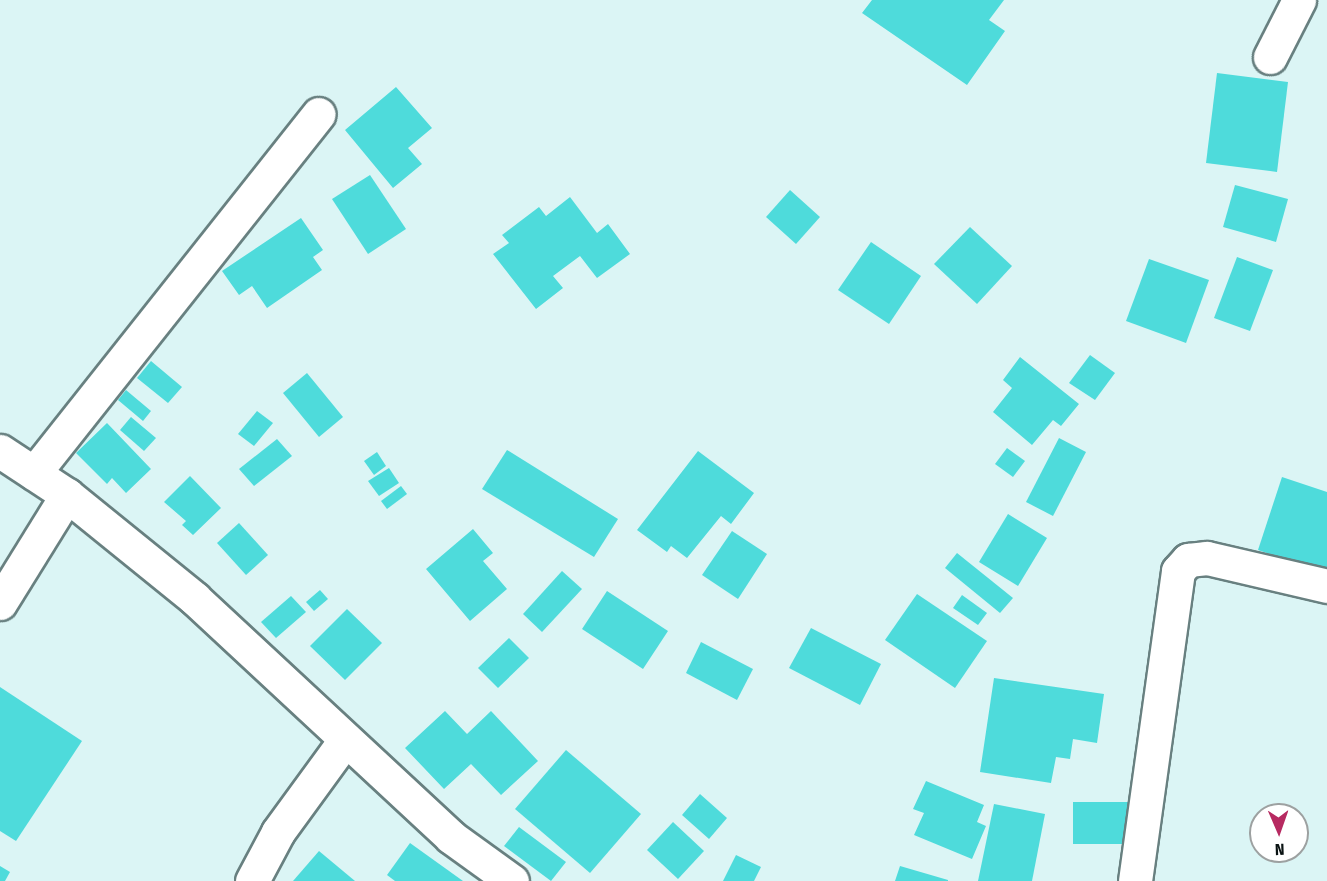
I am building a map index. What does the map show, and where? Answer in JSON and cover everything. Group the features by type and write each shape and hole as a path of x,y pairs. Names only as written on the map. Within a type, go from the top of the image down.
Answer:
{"street":[{"path":"1270,57 1299,0"},
{"path":"34,473 319,114"},
{"path":"0,451 67,495 194,598 451,837 512,881"},
{"path":"0,603 67,495"},
{"path":"1135,881 1178,571 1188,560 1207,558 1327,586"},
{"path":"252,881 278,832 345,740"}],"building":[{"path":"872,0 1004,0 989,20 1005,31 967,85 862,13"},
{"path":"1217,73 1288,82 1277,172 1206,163"},
{"path":"396,87 432,128 408,148 422,164 393,188 345,130"},
{"path":"370,175 406,229 368,254 332,199"},
{"path":"1235,185 1288,199 1276,242 1223,227"},
{"path":"790,190 820,217 796,244 766,217"},
{"path":"570,197 597,233 608,224 630,254 597,278 580,256 553,276 563,288 536,309 493,254 509,243 502,235 539,207 546,216"},
{"path":"301,218 323,250 313,257 322,270 267,308 252,286 239,295 222,271"},
{"path":"970,227 1012,266 977,304 934,264"},
{"path":"871,242 921,276 889,324 838,290"},
{"path":"1237,257 1273,270 1250,331 1214,318"},
{"path":"1149,259 1209,280 1186,343 1126,321"},
{"path":"1090,355 1115,373 1095,400 1069,383"},
{"path":"1020,357 1079,404 1061,426 1053,420 1032,445 993,412 1012,388 1003,380"},
{"path":"151,361 182,387 168,403 137,378"},
{"path":"307,373 343,417 319,437 283,393"},
{"path":"126,390 151,411 143,421 118,400"},
{"path":"257,411 273,423 254,446 238,434"},
{"path":"131,417 156,438 144,451 120,430"},
{"path":"107,423 151,469 126,493 112,478 107,484 76,453"},
{"path":"1059,438 1086,452 1053,516 1026,502"},
{"path":"277,439 292,456 254,486 239,469"},
{"path":"1007,448 1025,461 1013,477 995,464"},
{"path":"507,450 618,519 594,557 482,489"},
{"path":"698,451 754,493 731,524 721,516 687,558 671,546 667,552 637,530"},
{"path":"377,452 386,466 374,475 364,461"},
{"path":"389,468 399,483 379,496 368,481"},
{"path":"190,476 221,508 193,535 182,525 186,521 164,502"},
{"path":"1282,477 1327,492 1327,573 1258,550"},
{"path":"401,486 407,494 387,509 381,501"},
{"path":"1008,514 1047,538 1018,586 979,562"},
{"path":"239,523 268,555 246,575 217,543"},
{"path":"473,529 493,553 483,561 507,589 470,621 426,569"},
{"path":"732,531 767,554 738,599 702,575"},
{"path":"957,553 1013,598 1000,613 945,568"},
{"path":"562,571 582,589 542,632 523,614"},
{"path":"320,590 328,599 314,611 306,602"},
{"path":"607,591 668,631 643,669 582,629"},
{"path":"917,594 987,641 955,688 885,640"},
{"path":"962,595 987,613 978,625 953,608"},
{"path":"291,596 306,612 276,638 261,622"},
{"path":"347,609 382,643 345,680 310,646"},
{"path":"811,628 881,664 860,705 789,668"},
{"path":"509,638 529,658 498,688 478,668"},
{"path":"701,642 753,669 737,700 686,673"},
{"path":"994,678 1104,694 1097,743 1073,739 1070,759 1056,757 1051,783 980,772"},
{"path":"0,687 82,741 16,841 0,831"},
{"path":"445,711 467,734 491,711 538,761 501,795 471,764 444,789 405,748"},
{"path":"566,750 641,814 590,873 515,809"},
{"path":"926,781 984,805 977,822 986,826 972,859 914,835 924,813 913,809"},
{"path":"700,794 727,818 709,839 682,815"},
{"path":"1073,802 1133,802 1133,844 1073,844"},
{"path":"994,804 1045,814 1032,881 978,881"},
{"path":"673,822 704,851 678,879 647,850"},
{"path":"519,827 566,862 551,881 504,846"},
{"path":"410,843 463,881 395,881 387,875"},
{"path":"319,851 355,881 293,881"},
{"path":"736,855 761,867 754,881 723,881"},
{"path":"0,866 10,872 5,881 0,881"},
{"path":"900,866 948,880 948,881 895,881"}]}
